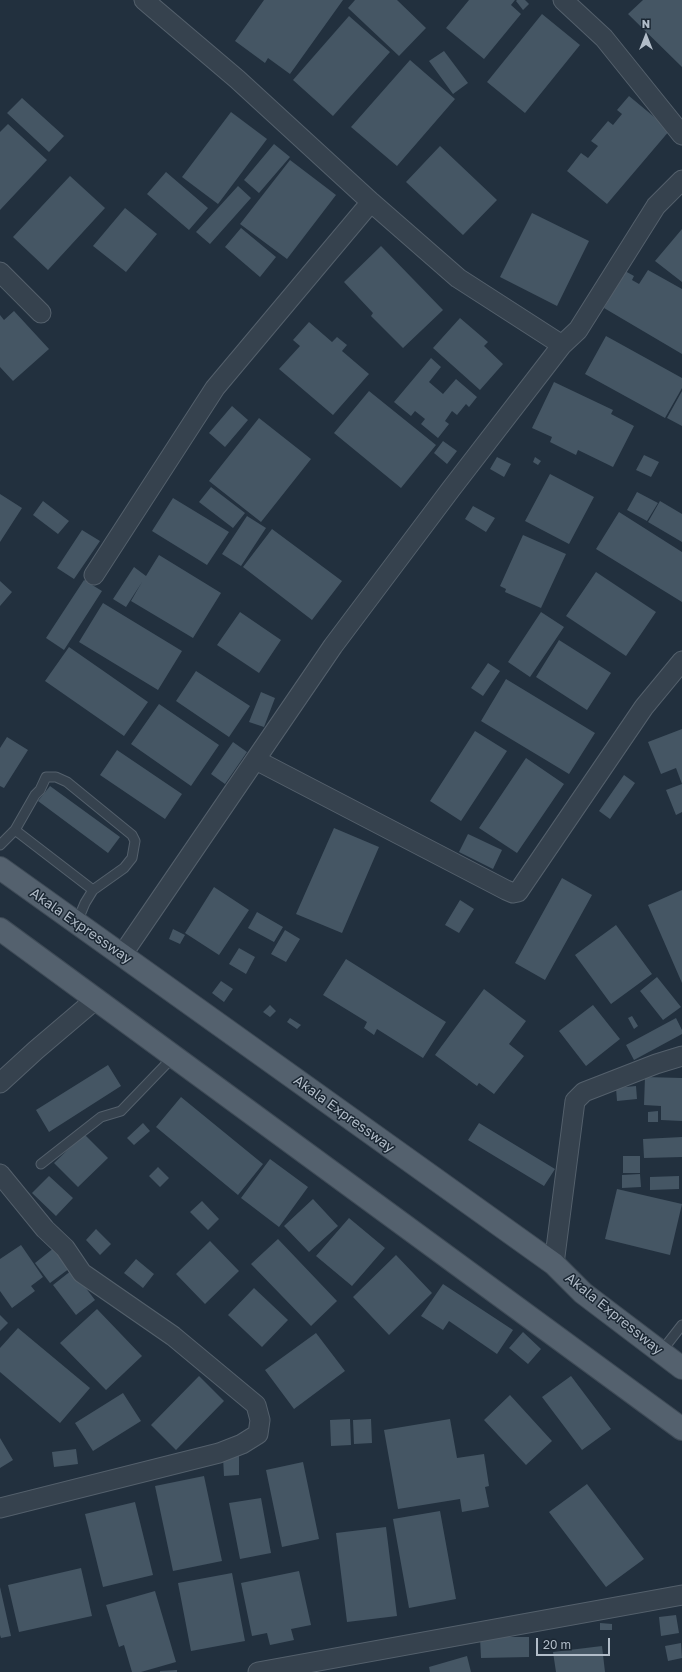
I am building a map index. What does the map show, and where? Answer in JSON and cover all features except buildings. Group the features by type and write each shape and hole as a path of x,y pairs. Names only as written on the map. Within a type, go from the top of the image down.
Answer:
{"main road":[{"name":"Akala Expressway","path":"0,868 554,1264 583,1292 682,1368"},
{"path":"0,929 682,1429"}],"street":[{"path":"144,0 238,79 371,202 458,278 562,345"},
{"path":"563,0 604,38 682,135"},
{"path":"122,955 334,646 451,489 562,345 578,330 656,206 679,187"},
{"path":"94,575 215,388 371,202"},
{"path":"0,272 41,313"},
{"path":"256,760 506,890 512,893 518,892 644,707 682,661"},
{"path":"0,1084 36,1050 96,999"},
{"path":"554,1264 575,1101 584,1092 656,1064 682,1056"},
{"path":"0,1174 45,1229 64,1248 82,1273 173,1336 256,1405 260,1420 258,1434 242,1444 219,1453 0,1508"},
{"path":"258,1672 330,1666 682,1595"}],"lane":[{"path":"0,844 15,830 35,795 40,790 46,777 56,777 67,782 132,835 135,841 132,858 124,868 93,890 85,903 77,923"},
{"path":"15,830 93,890"},
{"path":"40,1164 101,1117 121,1111 173,1057"},
{"path":"661,1352 682,1325"}]}
